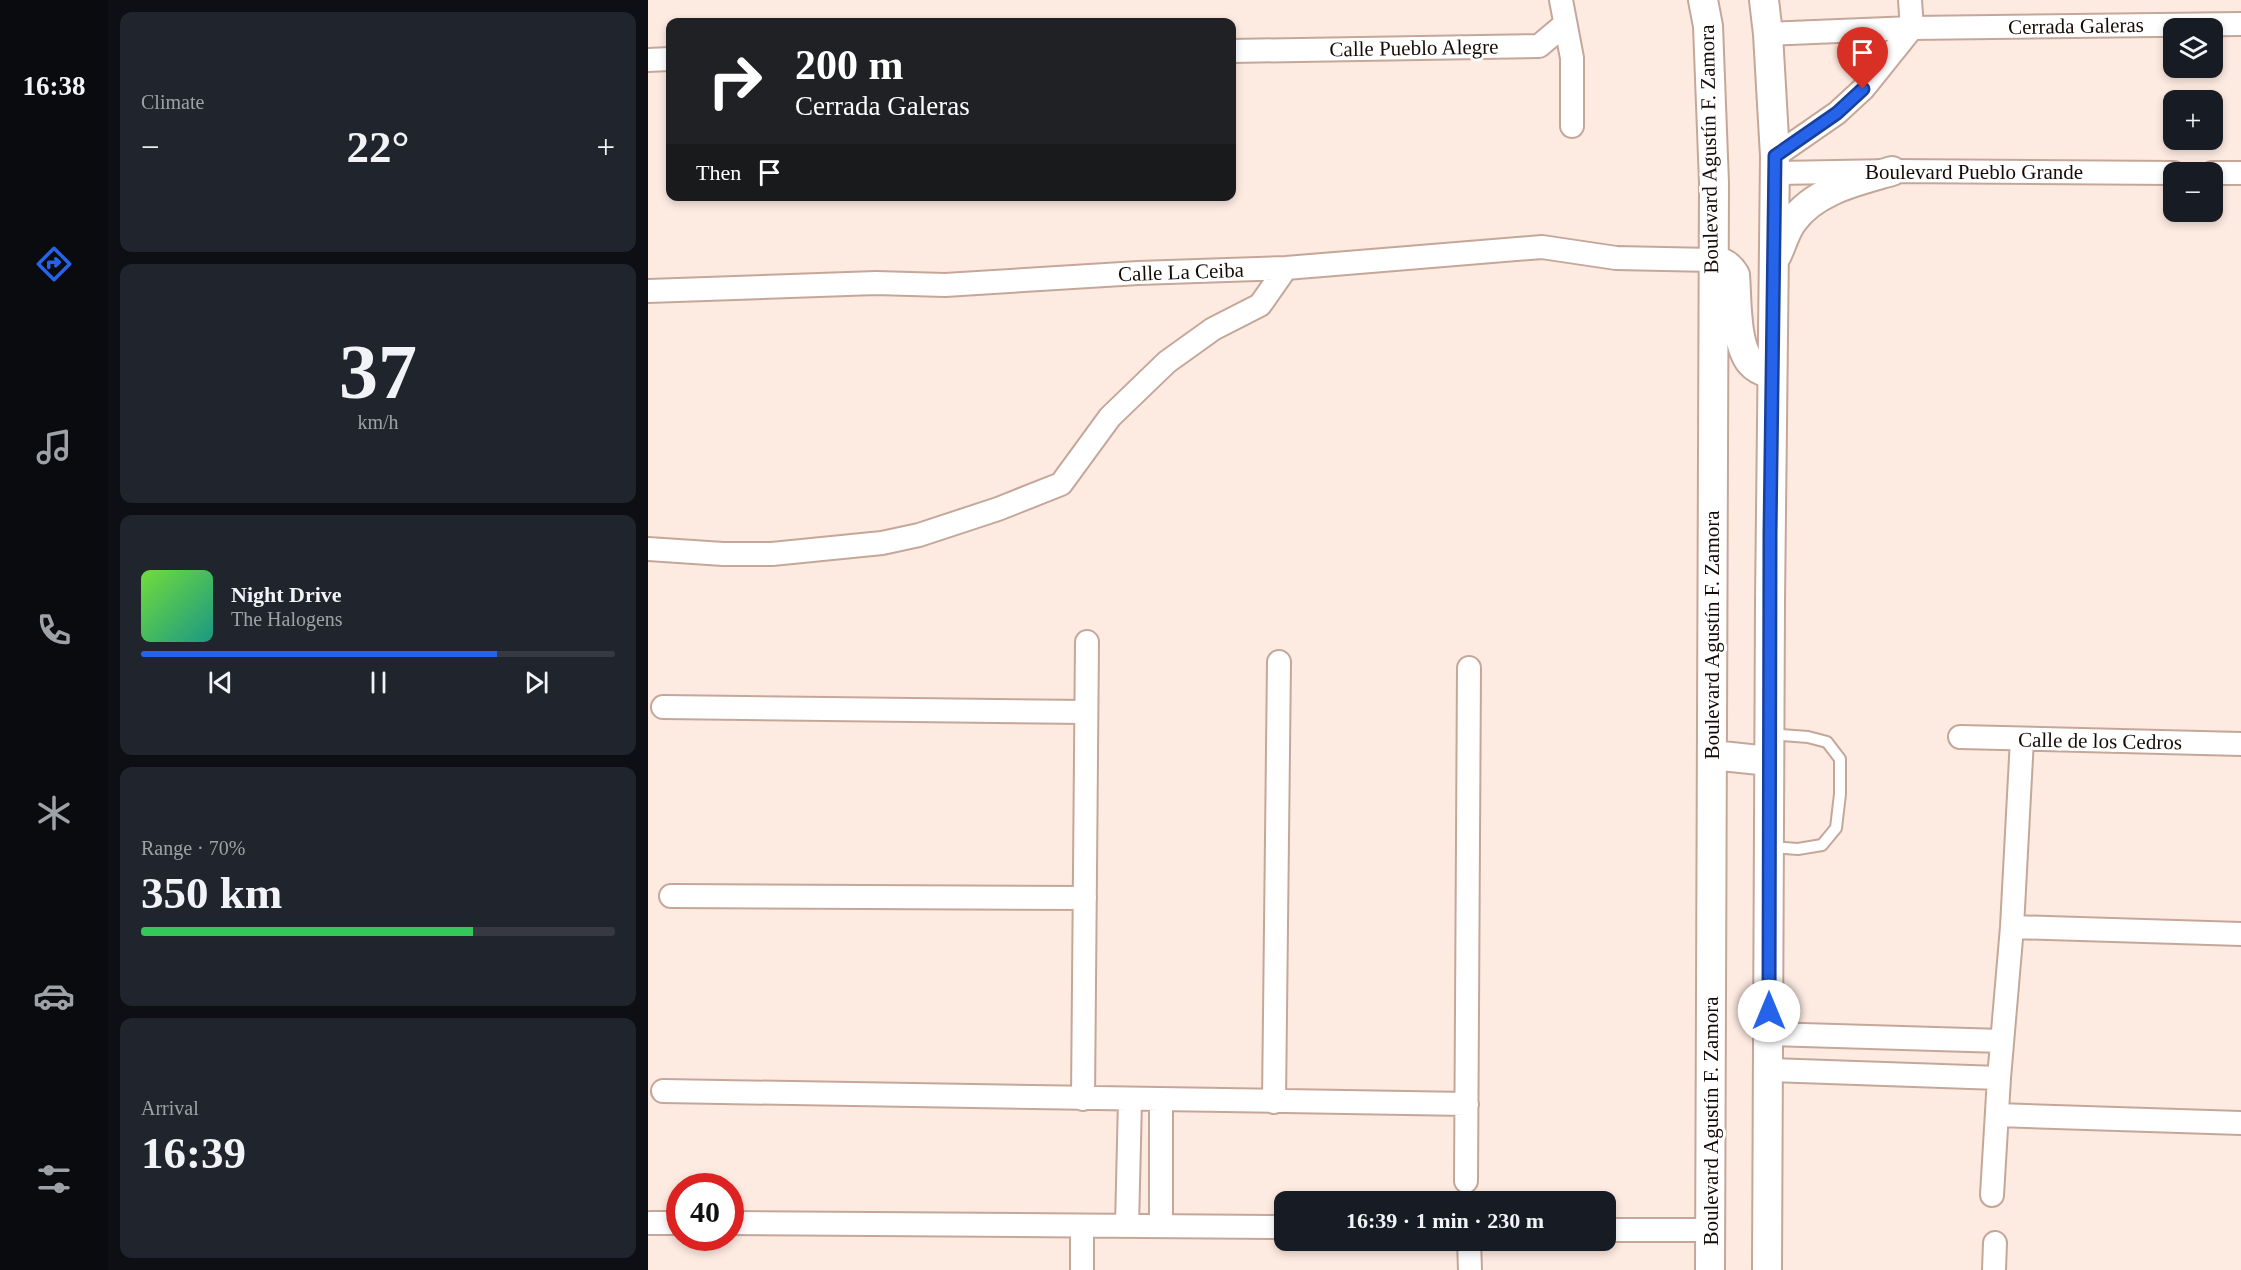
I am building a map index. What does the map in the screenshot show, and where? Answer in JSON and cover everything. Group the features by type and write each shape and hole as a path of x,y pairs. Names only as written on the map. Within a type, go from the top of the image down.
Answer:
{"street":[{"path":"1561,0 1572,58 1572,126"},
{"name":"Boulevard Agustín F. Zamora","path":"1703,0 1708,26 1714,183 1710,1270"},
{"path":"1764,0 1775,164 1771,374 1767,1270"},
{"path":"1775,164 1863,89 1911,28 1910,0"},
{"name":"Cerrada Galeras","path":"1768,34 1911,28 2241,24"},
{"name":"Calle Pueblo Alegre","path":"1236,51 1539,46 1564,25"},
{"path":"648,60 666,59"},
{"name":"Boulevard Pueblo Grande","path":"1775,164 1892,171 2163,173"},
{"path":"1773,262 1793,220 1817,198 1847,185 1892,171"},
{"path":"2223,173 2241,173"},
{"name":"Calle La Ceiba","path":"648,291 876,283 945,285 1138,273 1286,268 1542,247 1616,258 1712,260"},
{"path":"1712,260 1724,262 1735,275 1742,346 1750,363 1771,374"},
{"path":"648,549 723,554 772,554 882,543 919,535 998,509 1060,484 1110,417 1167,362 1213,329 1260,305 1286,268"},
{"path":"1083,1099 1087,642"},
{"path":"1274,1102 1279,662"},
{"path":"1466,1181 1469,668"},
{"path":"663,706 1086,712"},
{"name":"Calle de los Cedros","path":"1960,736 2241,744"},
{"path":"1992,1195 2012,927 2022,739"},
{"path":"1713,756 1769,748"},
{"path":"671,896 1085,898"},
{"path":"2012,927 2241,934"},
{"path":"1769,1034 2002,1041"},
{"path":"1769,1070 1999,1078"},
{"path":"663,1091 1467,1104"},
{"path":"1127,1226 1130,1100"},
{"path":"1161,1100 1161,1226"},
{"path":"1997,1116 2241,1123"},
{"path":"650,1223 666,1223"},
{"path":"744,1223 1274,1227"},
{"path":"1082,1226 1082,1270"},
{"path":"1616,1230 1710,1230"},
{"path":"1994,1270 1995,1243"},
{"path":"1469,1251 1470,1270"}],"lane":[{"path":"1769,748 1808,737 1827,742 1840,759 1840,794 1836,828 1822,845 1798,849 1769,847"}],"route":[{"path":"1769,1011 1770,534 1775,156 1837,113 1863,89"}]}
